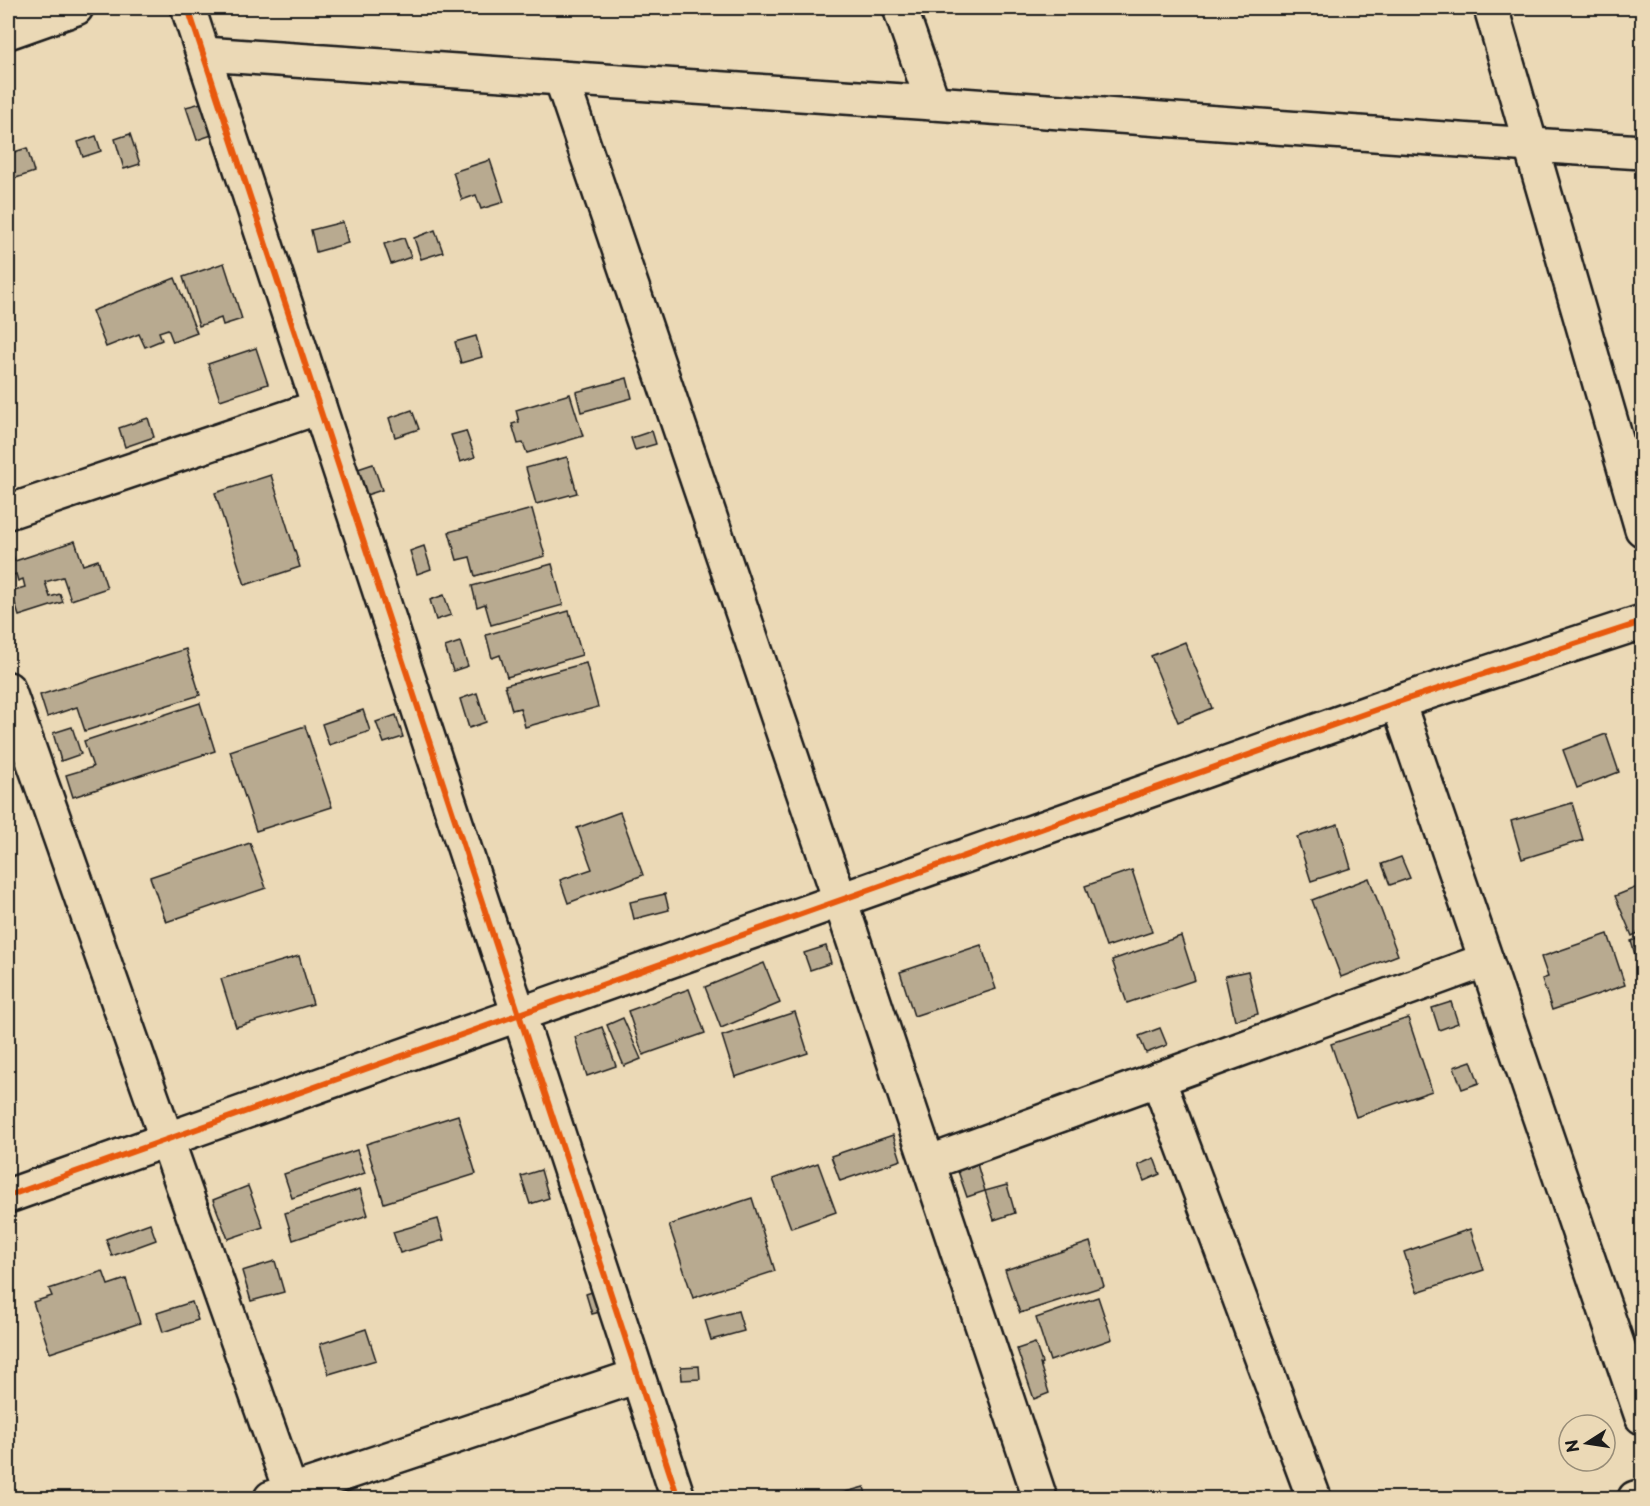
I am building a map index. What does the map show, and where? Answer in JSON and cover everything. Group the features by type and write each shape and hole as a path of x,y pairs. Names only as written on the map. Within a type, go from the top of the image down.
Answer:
{"street":[{"path":"8,32 76,8"},
{"path":"188,8 678,1498"},
{"path":"900,8 933,103"},
{"path":"1491,8 1642,529"},
{"path":"204,54 1642,152"},
{"path":"561,78 1040,1498"},
{"path":"8,512 319,406"},
{"path":"8,1196 1398,702 1642,622"},
{"path":"8,689 166,1139 285,1496 637,1376"},
{"path":"1398,702 1642,1417"},
{"path":"928,1163 1486,960"},
{"path":"1158,1079 1314,1498"},
{"path":"1635,1498 1642,1496"}],"building":[{"path":"205,102 215,134 197,140 186,107"},
{"path":"130,134 140,164 124,169 115,139"},
{"path":"96,136 101,151 83,157 78,142"},
{"path":"27,148 34,172 13,179 8,154"},
{"path":"490,160 504,202 481,209 476,195 462,200 453,172"},
{"path":"343,222 348,243 316,252 311,230"},
{"path":"435,230 443,252 421,259 414,238"},
{"path":"404,238 411,257 391,264 384,244"},
{"path":"224,263 242,319 223,325 221,318 199,326 183,277"},
{"path":"175,278 197,333 173,342 168,329 159,332 162,340 145,347 139,334 106,347 92,311"},
{"path":"476,336 482,357 461,363 455,342"},
{"path":"256,348 268,384 220,400 208,364"},
{"path":"627,378 632,398 581,412 576,392"},
{"path":"570,394 583,436 527,453 523,443 518,444 512,424 519,422 516,410"},
{"path":"412,410 419,429 395,437 389,418"},
{"path":"148,418 154,437 125,447 119,428"},
{"path":"466,431 475,457 460,462 451,435"},
{"path":"652,431 656,444 635,450 631,438"},
{"path":"567,457 577,493 536,504 526,468"},
{"path":"373,464 382,490 360,497 352,471"},
{"path":"271,475 300,567 245,585 215,493"},
{"path":"532,509 545,556 475,576 470,557 457,560 449,532"},
{"path":"75,541 83,565 98,560 107,588 71,600 63,577 45,582 50,597 60,594 63,602 19,616 11,591 25,587 23,579 18,581 16,574 8,577 8,557 13,555 15,561"},
{"path":"424,546 431,569 417,574 410,551"},
{"path":"552,564 563,605 491,625 485,604 477,607 472,586"},
{"path":"444,595 451,615 436,620 430,600"},
{"path":"569,611 582,655 507,677 500,655 492,658 486,635"},
{"path":"460,642 468,666 453,671 445,647"},
{"path":"1185,642 1212,708 1178,722 1151,656"},
{"path":"186,649 200,695 85,731 77,707 47,717 40,695"},
{"path":"586,663 598,707 525,727 520,708 512,710 505,685"},
{"path":"477,693 486,722 469,728 460,699"},
{"path":"200,703 215,751 73,797 66,775 93,767 84,741"},
{"path":"363,710 370,731 329,745 322,724"},
{"path":"396,715 403,737 384,743 376,722"},
{"path":"305,726 332,807 256,831 230,751"},
{"path":"72,727 81,754 61,761 53,733"},
{"path":"1606,734 1619,772 1577,788 1563,750"},
{"path":"1572,803 1583,840 1522,859 1511,821"},
{"path":"620,812 643,875 568,903 560,880 592,869 577,828"},
{"path":"1338,824 1351,868 1311,881 1297,837"},
{"path":"250,843 266,888 166,922 150,877"},
{"path":"1401,857 1410,878 1390,885 1382,864"},
{"path":"1132,870 1152,932 1106,947 1085,886"},
{"path":"1369,878 1398,955 1341,977 1312,900"},
{"path":"1642,885 1642,931 1632,936 1615,896"},
{"path":"665,894 669,910 634,919 630,902"},
{"path":"1608,934 1625,985 1552,1010 1542,979 1548,977 1541,957"},
{"path":"1181,936 1195,980 1127,1003 1112,960"},
{"path":"1642,937 1642,979 1631,941"},
{"path":"981,945 996,989 914,1016 900,972"},
{"path":"826,946 831,963 810,970 804,953"},
{"path":"299,956 313,1004 236,1027 221,979"},
{"path":"764,963 780,1003 721,1028 705,987"},
{"path":"1248,971 1258,1014 1235,1020 1225,976"},
{"path":"689,989 705,1033 643,1055 628,1011"},
{"path":"1451,1002 1458,1023 1439,1030 1432,1008"},
{"path":"795,1012 808,1053 735,1077 722,1036"},
{"path":"623,1018 641,1059 624,1066 607,1025"},
{"path":"1408,1018 1432,1091 1356,1117 1331,1044"},
{"path":"602,1027 616,1066 587,1076 575,1037"},
{"path":"1160,1028 1167,1045 1146,1053 1139,1036"},
{"path":"1471,1061 1479,1083 1462,1089 1454,1067"},
{"path":"458,1115 476,1174 384,1203 366,1144"},
{"path":"893,1135 901,1160 840,1181 831,1156"},
{"path":"357,1150 365,1173 292,1198 284,1174"},
{"path":"1154,1158 1160,1174 1144,1181 1138,1165"},
{"path":"818,1163 836,1212 791,1228 773,1179"},
{"path":"977,1164 985,1191 967,1197 958,1171"},
{"path":"541,1170 549,1198 530,1204 521,1176"},
{"path":"1007,1185 1015,1213 994,1220 985,1191"},
{"path":"248,1186 263,1227 228,1239 213,1200"},
{"path":"360,1189 368,1215 293,1240 285,1213"},
{"path":"752,1198 775,1271 693,1298 669,1225"},
{"path":"438,1219 444,1240 400,1253 393,1232"},
{"path":"150,1223 156,1240 112,1256 106,1239"},
{"path":"1470,1229 1484,1270 1417,1292 1404,1252"},
{"path":"1090,1242 1104,1286 1020,1313 1005,1270"},
{"path":"275,1261 284,1292 251,1301 242,1271"},
{"path":"103,1271 108,1285 126,1279 140,1323 50,1353 33,1302 52,1296 49,1289"},
{"path":"601,1289 607,1310 592,1314 586,1294"},
{"path":"1098,1297 1112,1339 1050,1361 1036,1318"},
{"path":"192,1302 198,1320 163,1332 157,1313"},
{"path":"738,1311 744,1331 711,1340 705,1320"},
{"path":"366,1329 376,1360 329,1374 320,1344"},
{"path":"1035,1343 1049,1393 1034,1399 1017,1349"},
{"path":"699,1366 700,1379 682,1380 681,1367"},
{"path":"864,1487 867,1498 824,1498"}],"cycle path":[{"path":"188,8 678,1498"},
{"path":"8,1196 1398,702 1642,622"}]}
